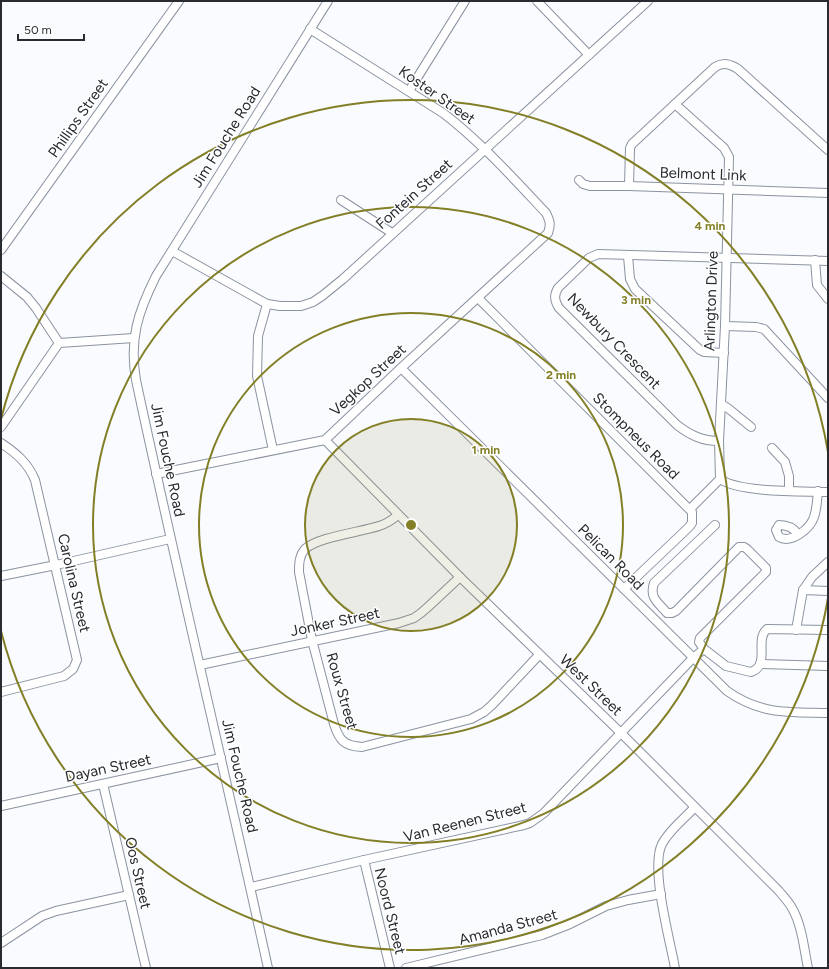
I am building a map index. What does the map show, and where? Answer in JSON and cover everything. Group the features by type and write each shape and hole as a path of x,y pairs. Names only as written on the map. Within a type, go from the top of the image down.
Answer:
{"street":[{"name":"Phillips Street","path":"1,250 179,1"},
{"name":"Jim Fouche Road","path":"268,968 251,887 170,539 134,372 134,338 143,303 156,276 328,1"},
{"path":"409,91 465,1"},
{"path":"537,1 589,55"},
{"name":"Fontein Street","path":"172,251 267,304 301,306 313,302 343,279 648,1"},
{"name":"Koster Street","path":"310,29 444,113 461,126 546,213 550,221"},
{"path":"629,186 630,148 632,144 715,67 723,63 733,65 738,69 828,150"},
{"name":"Arlington Drive","path":"675,104 726,150 729,157 725,326 719,441 720,479"},
{"name":"Belmont Link","path":"579,180 583,184 590,186 828,193"},
{"path":"340,200 392,233"},
{"name":"Vegkop Street","path":"325,440 548,232 550,221"},
{"name":"Newbury Crescent","path":"719,441 708,441 697,438 677,425 559,308 556,303 555,293 558,288 593,255 726,257 828,261"},
{"path":"628,256 630,279 635,289 700,350 704,352 724,353"},
{"path":"815,260 817,285 828,299"},
{"path":"1,276 27,297 59,343"},
{"name":"Stompneus Road","path":"478,298 690,509"},
{"path":"267,304 258,336 257,376 273,450"},
{"path":"725,326 756,327 764,330 828,398"},
{"path":"59,343 134,338"},
{"path":"1,427 59,343"},
{"name":"Pelican Road","path":"401,368 727,690 747,703 773,711 828,713"},
{"path":"721,404 730,409 751,427"},
{"path":"156,474 325,440"},
{"name":"West Street","path":"325,440 460,577 621,733 778,891 792,907 800,928 808,968"},
{"name":"Carolina Street","path":"1,443 19,456 31,470 35,480 77,660 73,669 64,676 1,692"},
{"path":"772,448 785,462 789,476 789,490"},
{"path":"624,589 689,527 692,522 692,512 690,509 720,479 726,483 746,488 828,492"},
{"path":"798,534 810,524 813,519 818,491"},
{"name":"Roux Street","path":"398,515 378,527 324,540 311,545 301,554 299,562 299,572 312,640 338,735 342,741 354,746 366,746 464,722 476,717 492,705 539,655"},
{"path":"715,525 654,583 651,590 652,595 667,613 672,613 676,611 739,547 744,547 747,549 766,568 766,572 763,576 700,638 699,642 704,649 726,666 750,672 758,668 760,664 762,657 762,638 764,631 767,629 828,630"},
{"path":"1,576 170,539"},
{"path":"796,630 803,590 812,577 828,562"},
{"name":"Jonker Street","path":"200,665 312,640 399,623 414,618 460,577"},
{"path":"803,590 828,591"},
{"name":"Van Reenen Street","path":"251,887 364,860 524,826 530,823 544,813 693,658 704,649"},
{"path":"760,664 828,666"},
{"name":"Dayan Street","path":"1,806 221,758"},
{"name":"Oos Street","path":"103,784 146,968"},
{"path":"675,968 661,894 658,861 662,844 695,808"},
{"name":"Noord Street","path":"364,860 390,968"},
{"name":"Amanda Street","path":"406,968 542,935 570,924 606,906 661,894"},
{"path":"1,943 42,916 56,911 129,895"}]}
